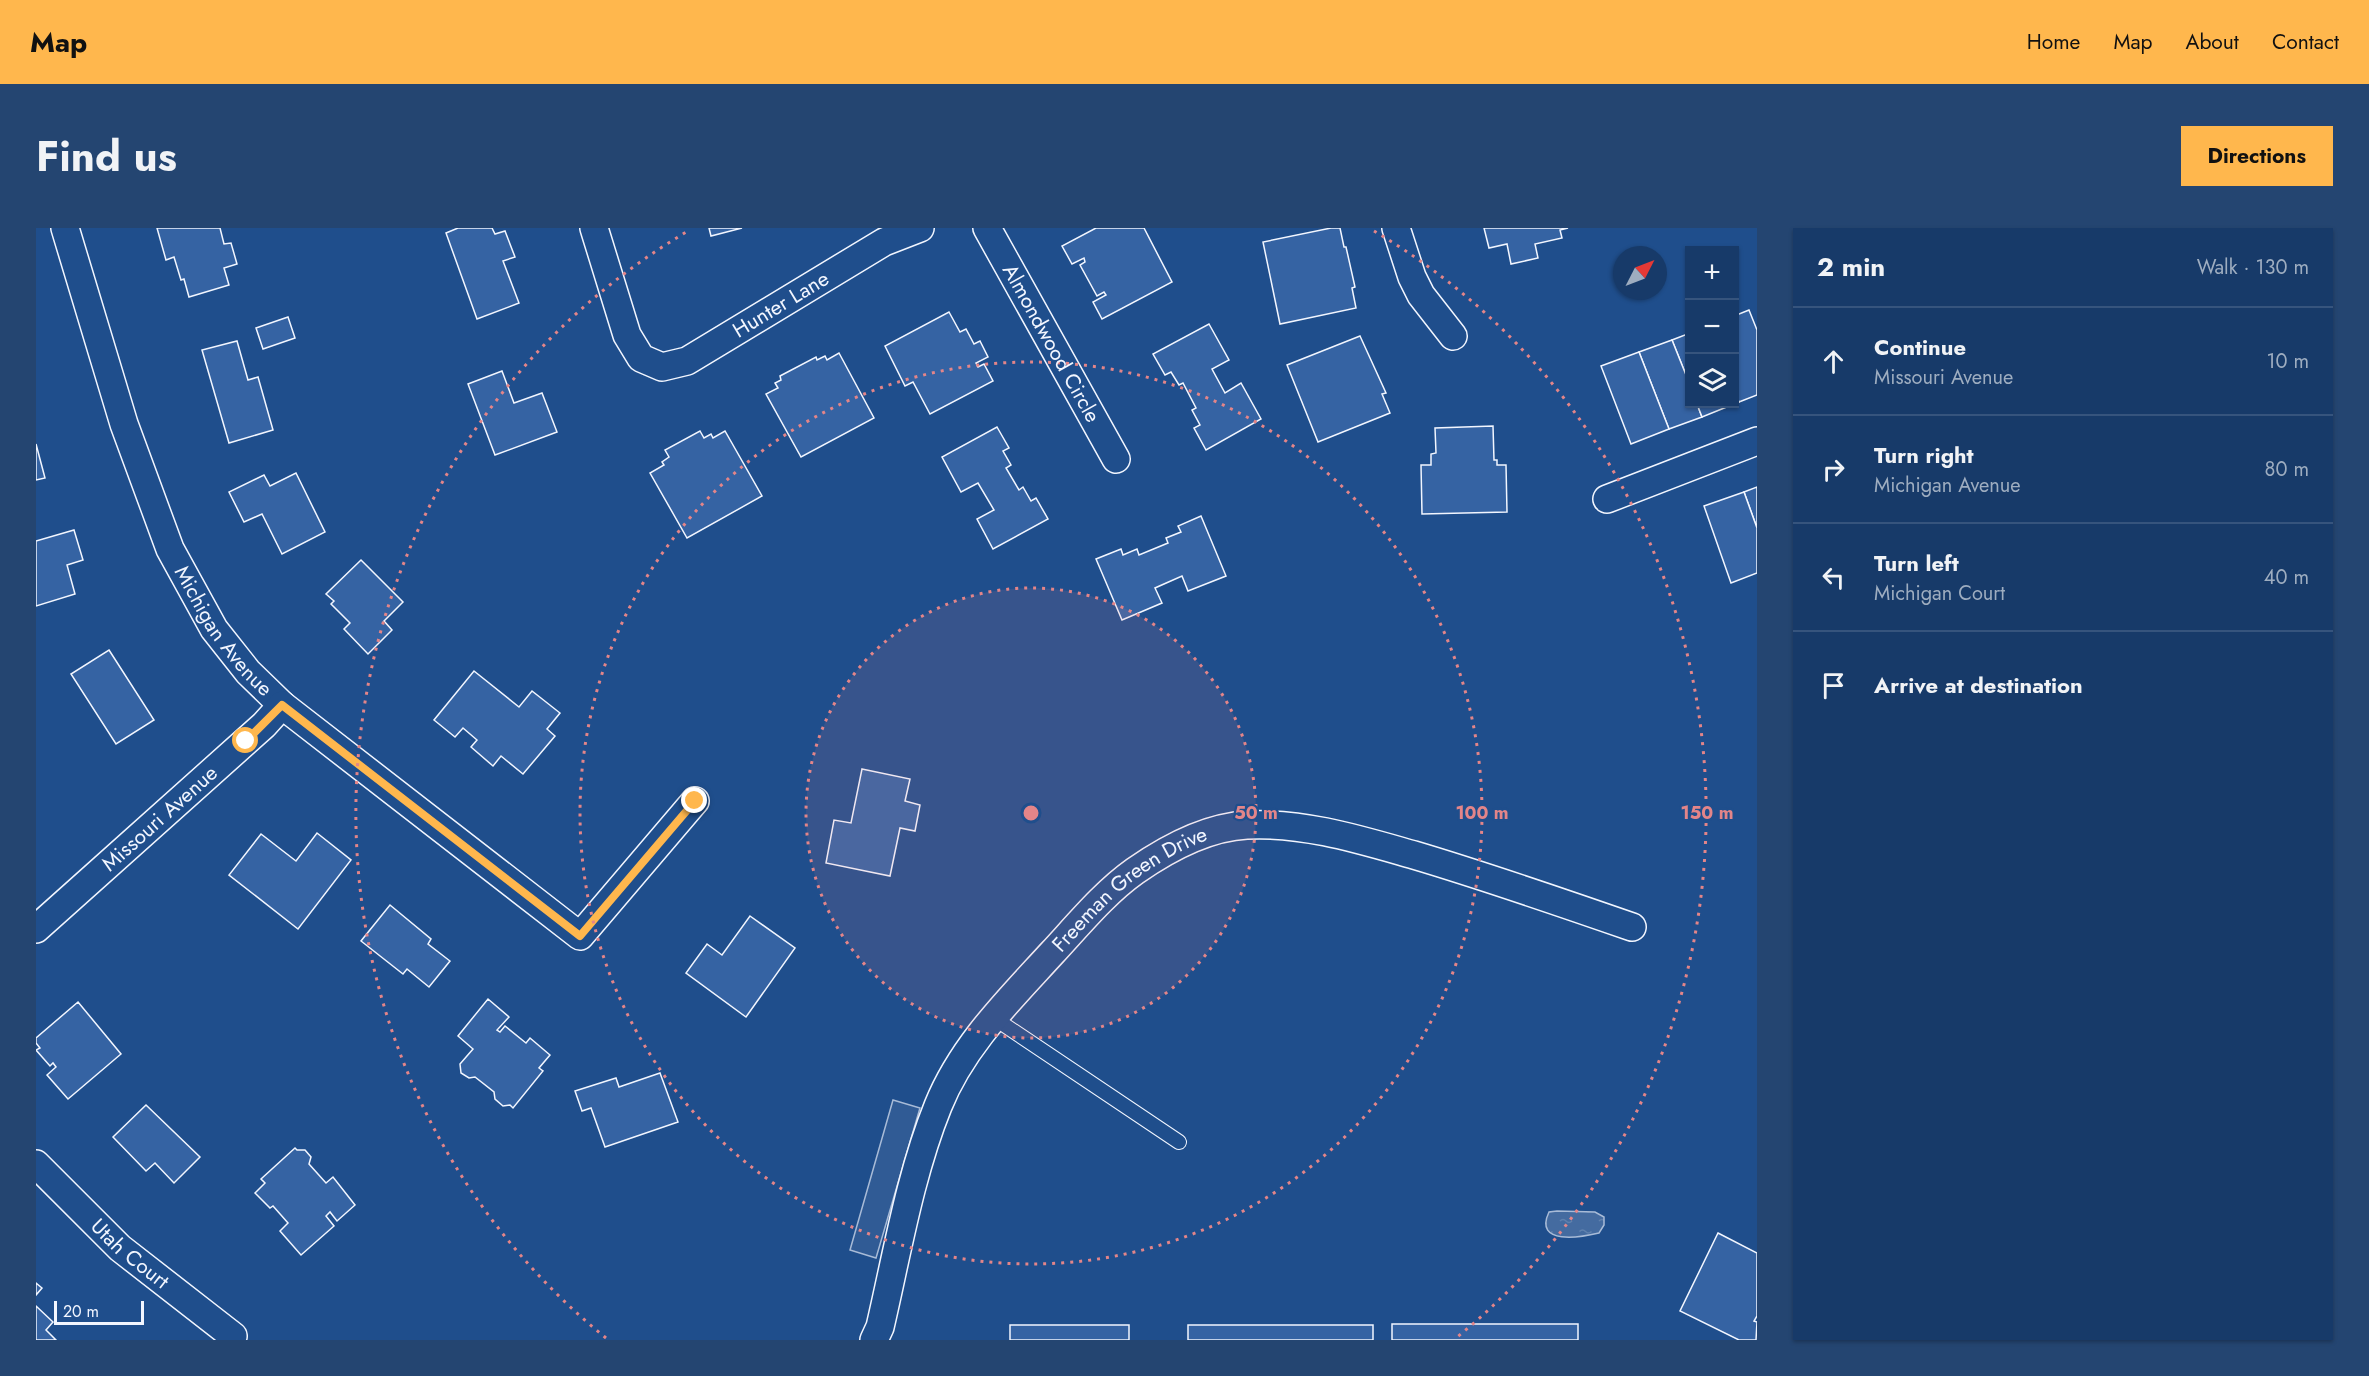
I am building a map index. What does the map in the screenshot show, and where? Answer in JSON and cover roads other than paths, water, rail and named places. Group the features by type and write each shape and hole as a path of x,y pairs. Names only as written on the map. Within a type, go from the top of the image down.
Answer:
{"street":[{"name":"Michigan Avenue","path":"65,228 124,424 170,549 213,629 248,672 282,705 580,936 695,801"},
{"name":"Hunter Lane","path":"594,228 627,335 641,358 662,367 687,361 884,242 920,228"},
{"name":"Almondwood Circle","path":"987,228 1116,459"},
{"path":"1396,228 1420,295 1452,336"},
{"path":"1607,499 1757,441"},
{"name":"Missouri Avenue","path":"36,929 264,725 282,705"},
{"name":"Freeman Green Drive","path":"874,1340 880,1327 919,1162 937,1106 965,1053 1087,914 1132,873 1185,841 1215,831 1245,825 1277,825 1370,842 1487,877 1632,927"},
{"name":"Utah Court","path":"36,1164 120,1248 234,1336"}],"lane":[{"path":"994,1018 1179,1142"}],"water":[{"path":"1549,1212 1595,1212 1604,1217 1604,1225 1599,1233 1591,1235 1562,1237 1553,1235 1546,1223"}]}
